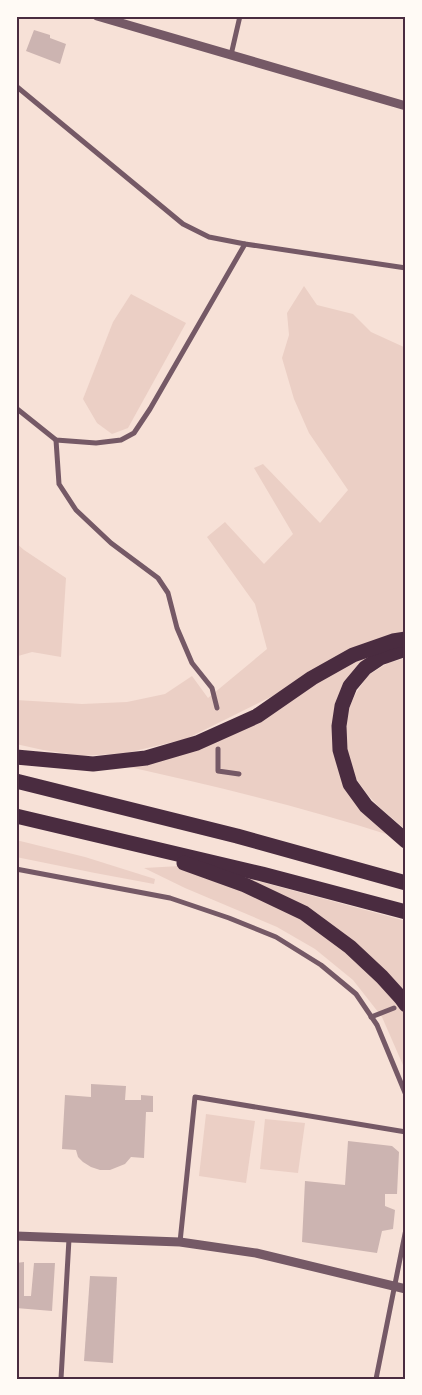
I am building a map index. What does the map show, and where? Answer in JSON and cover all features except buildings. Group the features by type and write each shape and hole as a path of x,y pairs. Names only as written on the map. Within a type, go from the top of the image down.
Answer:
{"highway":[{"path":"16,757 93,764 146,758 197,743 257,716 312,678 352,655 393,641 406,640"},
{"path":"406,649 380,658 364,668 350,686 342,706 339,726 340,750 350,784 366,806 406,841"},
{"path":"16,781 237,836 406,883"},
{"path":"16,816 262,874 406,912"},
{"path":"112,838 245,886 304,913 350,947 382,977 401,998 400,1007"}],"street":[{"path":"97,16 406,106"},
{"path":"231,55 240,16"},
{"path":"16,86 183,224 209,236 245,244 406,268"},
{"path":"16,408 56,440 96,443 121,440 134,433 150,409 245,244"},
{"path":"56,440 60,484 76,510 111,543 158,578 168,593 176,628 184,646 192,663 212,688 217,708"},
{"path":"218,749 218,771 240,774"},
{"path":"16,869 170,898 229,918 276,937 321,965 356,994 377,1025 406,1095"},
{"path":"372,1017 400,1007"},
{"path":"180,1242 195,1097 406,1132"},
{"path":"376,1379 406,1229"},
{"path":"16,1236 180,1242 256,1253 406,1289"},
{"path":"61,1379 70,1239"}],"shaded area":[{"path":"304,286 317,305 353,314 371,332 406,348 406,638 387,639 186,739 126,753 82,756 16,744 16,700 82,704 127,702 165,694 192,676 208,698 267,649 255,604 207,537 225,522 264,564 293,534 254,468 263,464 320,523 348,490 309,433 294,399 282,358 289,335 287,313"},
{"path":"131,294 186,323 128,428 112,434 97,423 83,399 113,322"},
{"path":"16,543 66,578 61,657 32,652 18,656 16,660"},
{"path":"377,652 360,665 334,751 389,835 324,815 125,766 288,701 346,665"},
{"path":"406,658 406,830 379,807 355,777 346,746 346,730 347,713 355,695 367,676 388,663"},
{"path":"16,840 85,857 155,879 154,884 16,857"},
{"path":"198,865 406,921 406,1072 382,1017 353,980 315,949 277,927 185,888 144,868"},
{"path":"206,1114 255,1121 246,1183 199,1176"},
{"path":"265,1119 305,1123 298,1173 260,1169"}]}
